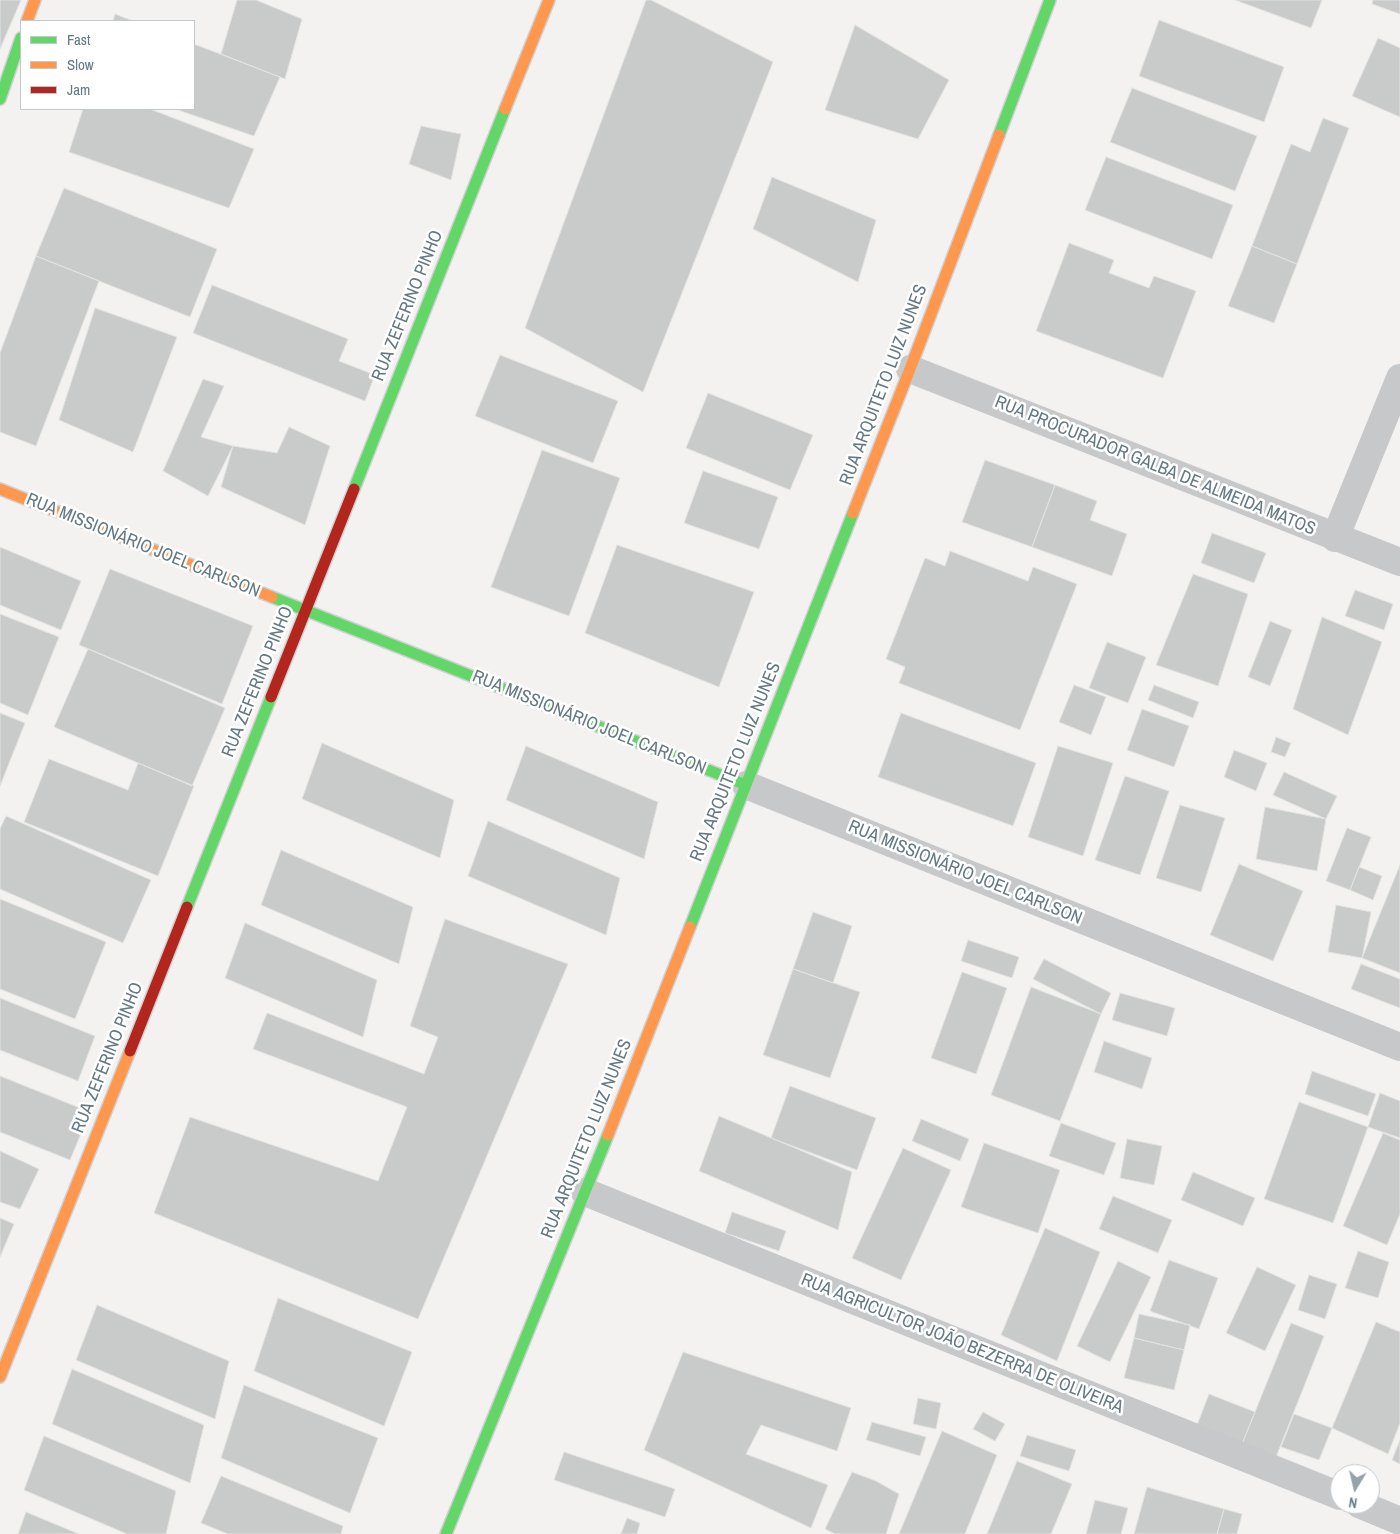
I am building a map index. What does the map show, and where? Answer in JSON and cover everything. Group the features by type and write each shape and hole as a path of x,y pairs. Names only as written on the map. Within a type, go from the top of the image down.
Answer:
{"main road":[{"path":"27,20 34,0"},
{"name":"RUA ZEFERINO PINHO","path":"0,1377 549,0"},
{"name":"RUA ARQUITETO LUIZ NUNES","path":"446,1534 585,1192 910,369 1050,0"},
{"path":"0,99 20,41"},
{"name":"RUA MISSIONÁRIO JOEL CARLSON","path":"0,489 746,785"}],"street":[{"name":"RUA PROCURADOR GALBA DE ALMEIDA MATOS","path":"910,369 1400,562"},
{"path":"1335,538 1400,378"},
{"name":"RUA MISSIONÁRIO JOEL CARLSON","path":"746,785 1400,1047"},
{"name":"RUA AGRICULTOR JOÃO BEZERRA DE OLIVEIRA","path":"585,1192 1330,1492"},
{"path":"1380,1513 1400,1521"}],"building":[{"path":"0,0 21,0 0,49"},
{"path":"237,0 256,0 302,19 285,79 221,54"},
{"path":"646,0 651,0 773,62 643,392 525,328"},
{"path":"1235,0 1322,0 1311,28"},
{"path":"1373,0 1400,0 1400,14 1372,4"},
{"path":"115,14 130,20 113,20"},
{"path":"1159,20 1284,67 1264,122 1139,76"},
{"path":"855,25 949,80 918,139 825,110"},
{"path":"1378,38 1400,48 1400,117 1352,96"},
{"path":"195,44 280,77 254,136 178,110 195,110"},
{"path":"1132,88 1257,136 1235,191 1110,142"},
{"path":"83,110 153,110 254,149 229,208 69,152"},
{"path":"1323,118 1349,128 1297,264 1252,246 1291,144 1310,152"},
{"path":"421,126 461,134 451,180 409,164"},
{"path":"1106,157 1233,205 1212,259 1085,210"},
{"path":"772,177 876,220 858,282 753,229"},
{"path":"64,188 217,249 190,317 36,256"},
{"path":"1069,243 1114,260 1109,273 1149,288 1154,276 1196,291 1163,378 1036,331"},
{"path":"1252,246 1297,264 1274,323 1228,306"},
{"path":"36,256 99,281 36,446 0,432 0,353"},
{"path":"212,285 348,339 339,361 375,375 365,401 193,333"},
{"path":"95,308 177,337 133,452 59,420"},
{"path":"500,355 618,401 593,463 475,416"},
{"path":"203,379 224,386 201,437 233,446 208,496 163,471"},
{"path":"708,393 813,435 790,490 686,448"},
{"path":"289,427 330,446 305,525 221,487 233,446 277,453"},
{"path":"542,450 620,478 569,616 491,587"},
{"path":"985,460 1055,485 1032,547 962,522"},
{"path":"703,471 778,497 759,549 684,523"},
{"path":"1055,485 1097,501 1090,520 1127,534 1112,576 1032,547"},
{"path":"1212,533 1266,553 1254,583 1201,563"},
{"path":"617,545 754,592 719,687 585,633"},
{"path":"0,547 81,581 61,630 0,605"},
{"path":"950,551 1028,581 1033,567 1077,584 1020,730 899,683 905,667 886,659 925,558 945,566"},
{"path":"110,569 253,626 222,704 79,645"},
{"path":"1193,574 1248,594 1218,686 1156,665"},
{"path":"1355,590 1393,604 1384,630 1345,616"},
{"path":"0,614 59,637 28,715 0,703"},
{"path":"1322,617 1382,642 1348,735 1293,709"},
{"path":"1270,621 1292,630 1270,686 1248,677"},
{"path":"1107,642 1146,657 1128,703 1089,688"},
{"path":"88,649 225,708 192,786 54,727"},
{"path":"1074,685 1106,697 1091,735 1059,722"},
{"path":"1154,685 1199,702 1193,718 1148,700"},
{"path":"1142,709 1189,726 1174,767 1127,750"},
{"path":"0,713 25,723 0,786"},
{"path":"901,713 1036,763 1013,826 878,777"},
{"path":"1276,737 1291,743 1285,757 1271,752"},
{"path":"322,743 454,800 440,858 302,799"},
{"path":"526,746 658,802 644,859 506,800"},
{"path":"1058,746 1113,763 1083,856 1028,837"},
{"path":"1234,750 1267,763 1256,791 1224,777"},
{"path":"49,759 128,790 138,763 194,786 158,876 24,822"},
{"path":"1284,772 1337,796 1326,819 1273,795"},
{"path":"1125,776 1169,791 1140,875 1095,860"},
{"path":"1180,805 1225,818 1201,892 1156,878"},
{"path":"1265,807 1326,819 1317,871 1256,859"},
{"path":"6,816 151,880 123,943 0,889 0,829"},
{"path":"488,821 620,878 606,935 468,876"},
{"path":"1347,828 1371,837 1350,890 1326,881"},
{"path":"281,850 413,907 399,964 261,905"},
{"path":"1239,864 1303,891 1273,961 1210,935"},
{"path":"1400,865 1400,973 1362,958"},
{"path":"1359,867 1382,876 1373,900 1350,890"},
{"path":"0,899 106,942 75,1019 0,989"},
{"path":"1336,905 1371,912 1362,958 1328,952"},
{"path":"813,912 852,926 833,983 793,969"},
{"path":"445,919 568,964 418,1319 154,1213 190,1117 378,1181 407,1107 253,1049 267,1013 424,1074 438,1037 410,1026"},
{"path":"245,923 377,980 363,1037 225,978"},
{"path":"968,940 1019,957 1012,978 961,961"},
{"path":"1044,959 1111,993 1101,1014 1033,979"},
{"path":"1361,964 1400,979 1400,1008 1351,989"},
{"path":"793,969 860,992 830,1078 763,1055"},
{"path":"962,972 1007,988 976,1074 931,1058"},
{"path":"1031,987 1101,1014 1060,1121 991,1095"},
{"path":"1120,993 1175,1008 1167,1036 1112,1020"},
{"path":"0,998 95,1036 78,1081 0,1050"},
{"path":"1104,1041 1152,1058 1142,1089 1094,1072"},
{"path":"1312,1071 1376,1094 1368,1116 1305,1094"},
{"path":"0,1076 90,1112 70,1160 0,1132"},
{"path":"790,1086 876,1118 857,1170 771,1138"},
{"path":"1380,1093 1400,1101 1400,1138 1368,1127"},
{"path":"1299,1102 1368,1127 1333,1223 1264,1199"},
{"path":"719,1116 852,1172 838,1230 699,1171"},
{"path":"921,1119 969,1139 960,1161 912,1141"},
{"path":"1061,1123 1116,1143 1104,1175 1049,1156"},
{"path":"1383,1133 1400,1140 1400,1214 1387,1245 1343,1226"},
{"path":"1127,1139 1162,1146 1154,1185 1120,1178"},
{"path":"984,1143 1060,1170 1038,1233 961,1207"},
{"path":"903,1148 951,1170 901,1280 852,1258"},
{"path":"0,1151 39,1169 20,1209 0,1202"},
{"path":"1193,1172 1255,1198 1243,1226 1181,1200"},
{"path":"1113,1196 1172,1220 1158,1253 1099,1229"},
{"path":"732,1212 786,1231 779,1251 725,1233"},
{"path":"0,1218 14,1224 0,1257"},
{"path":"1045,1228 1100,1252 1057,1361 1001,1335"},
{"path":"1358,1251 1389,1262 1378,1298 1345,1288"},
{"path":"1169,1260 1218,1278 1199,1329 1150,1311"},
{"path":"1118,1261 1151,1277 1110,1362 1077,1346"},
{"path":"1257,1267 1296,1285 1265,1351 1226,1333"},
{"path":"1309,1275 1337,1284 1325,1319 1298,1310"},
{"path":"278,1298 412,1352 384,1426 254,1371"},
{"path":"97,1305 229,1361 215,1419 76,1360"},
{"path":"1139,1314 1190,1325 1184,1350 1134,1338"},
{"path":"1376,1322 1400,1332 1400,1423 1388,1454 1332,1428"},
{"path":"1291,1323 1324,1336 1276,1457 1242,1444"},
{"path":"1134,1338 1184,1350 1174,1390 1124,1378"},
{"path":"683,1352 851,1408 837,1451 761,1425 746,1454 828,1485 811,1528 644,1450"},
{"path":"72,1369 204,1425 190,1483 52,1424"},
{"path":"244,1385 378,1438 350,1513 221,1458"},
{"path":"1209,1394 1255,1412 1242,1444 1197,1425"},
{"path":"918,1398 941,1403 936,1429 913,1424"},
{"path":"983,1412 1005,1424 995,1441 973,1429"},
{"path":"1294,1414 1332,1428 1319,1460 1281,1447"},
{"path":"872,1422 926,1437 920,1456 866,1440"},
{"path":"942,1431 997,1455 965,1534 899,1534"},
{"path":"1027,1435 1076,1450 1069,1471 1020,1456"},
{"path":"44,1436 176,1491 166,1534 127,1534 24,1490"},
{"path":"1400,1440 1400,1464 1392,1460"},
{"path":"564,1452 675,1489 665,1517 554,1480"},
{"path":"1017,1461 1072,1484 1051,1534 987,1534"},
{"path":"852,1472 876,1481 899,1494 886,1534 835,1534 825,1529"},
{"path":"221,1476 343,1526 341,1534 228,1534 201,1523"},
{"path":"1147,1487 1224,1509 1217,1534 1134,1534"},
{"path":"1095,1500 1128,1508 1121,1534 1086,1534"},
{"path":"1224,1509 1242,1514 1237,1534 1217,1534"},
{"path":"26,1512 79,1534 18,1534"},
{"path":"627,1518 640,1523 637,1534 621,1534"}],"traffic: fast":[{"path":"999,135 1050,0"},
{"path":"0,99 20,41"},
{"path":"354,489 505,109"},
{"path":"690,927 853,513"},
{"path":"272,597 746,785"},
{"path":"187,907 271,697"},
{"path":"446,1534 608,1135"}],"traffic: slow":[{"path":"27,20 35,0"},
{"path":"505,109 549,0"},
{"path":"853,513 999,135"},
{"path":"0,489 272,597"},
{"path":"608,1135 690,927"},
{"path":"0,1377 130,1051"}],"traffic: jam":[{"path":"271,697 354,489"},
{"path":"130,1051 187,907"}]}
